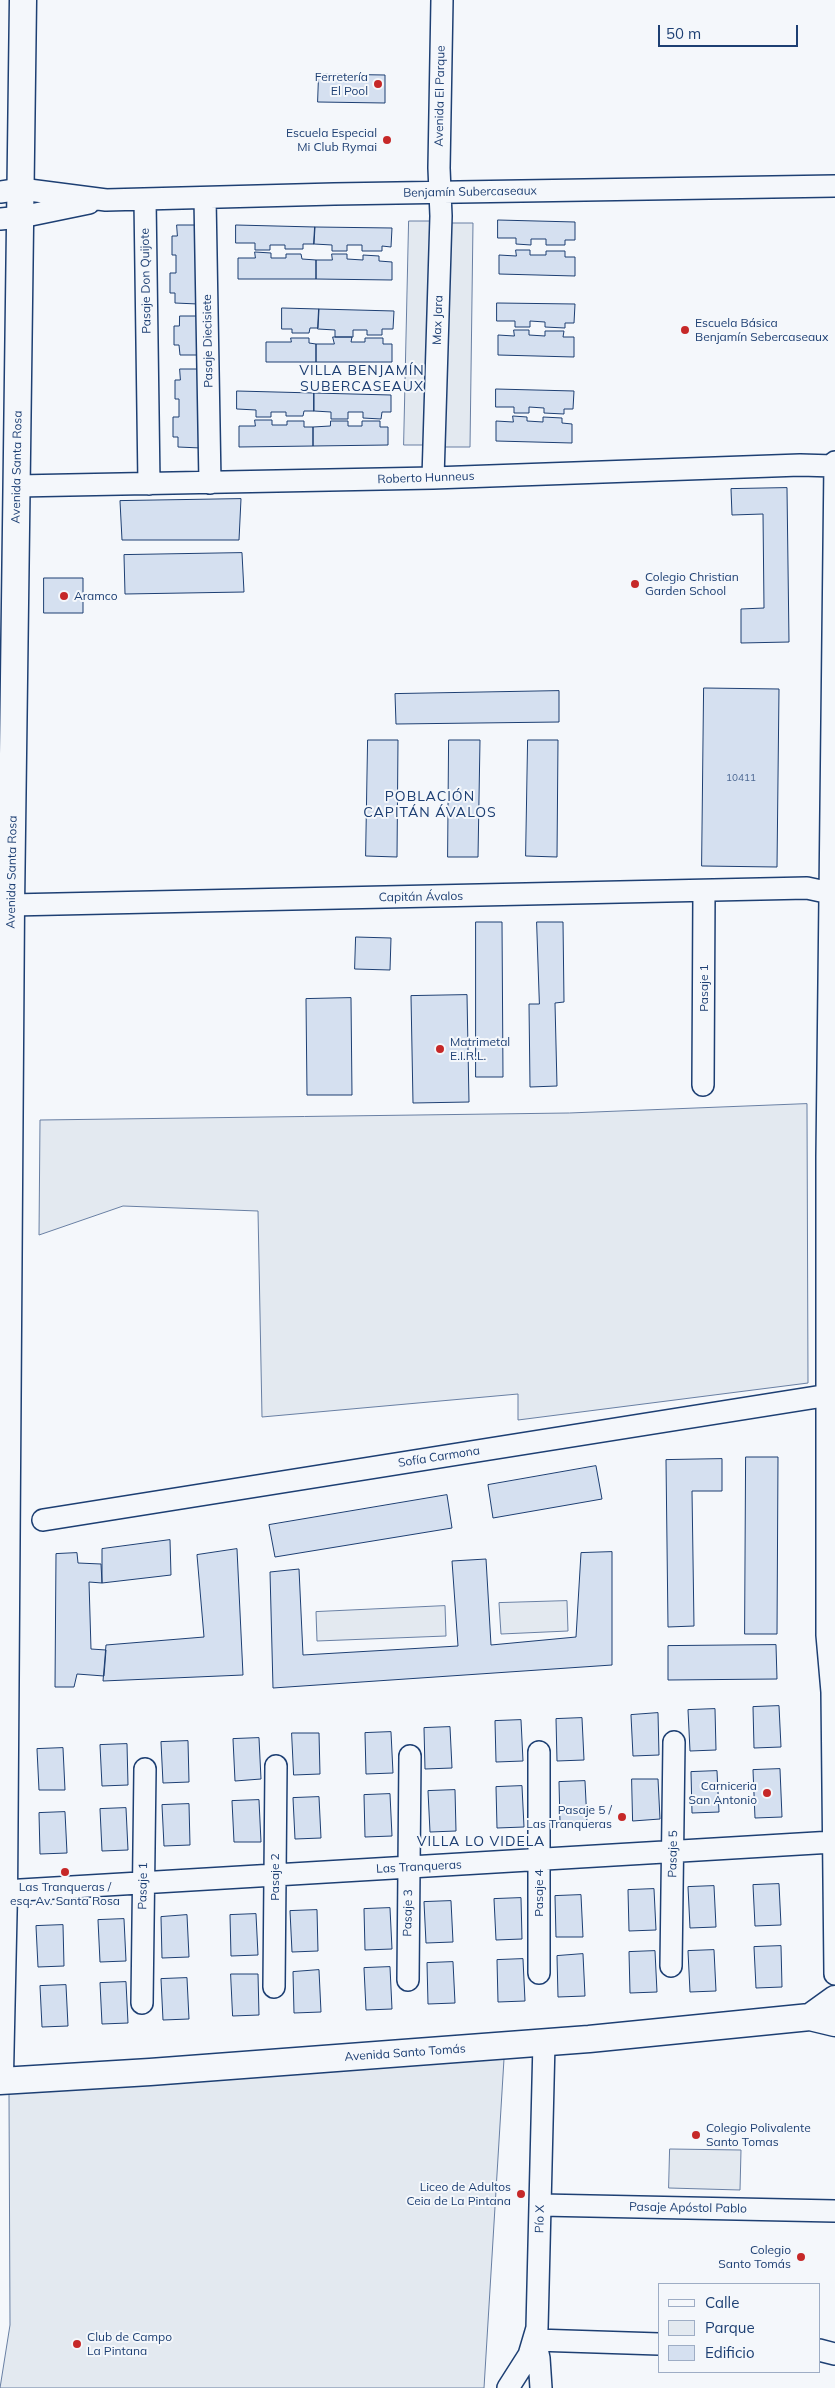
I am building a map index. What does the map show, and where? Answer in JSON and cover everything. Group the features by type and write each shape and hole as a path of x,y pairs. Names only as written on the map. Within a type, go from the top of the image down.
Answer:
{"main road":[{"name":"Avenida Santa Rosa","path":"0,2074 4,1891 3,1535 17,486 10,218 23,0"},
{"name":"Avenida Santo Tomás","path":"0,2081 150,2072 823,2020 835,1999"}],"street":[{"name":"Avenida El Parque","path":"440,192 442,0"},
{"name":"Benjamín Subercaseaux","path":"11,191 106,200 440,192 835,186"},
{"name":"Max Jara","path":"433,478 440,192"},
{"name":"Pasaje Diecisiete","path":"205,198 210,483"},
{"name":"Pasaje Don Quijote","path":"145,199 150,484"},
{"name":"Benjamín Subercaseaux","path":"10,218 106,200"},
{"path":"835,462 831,1394 827,1635 832,1692 835,1974"},
{"name":"Roberto Hunneus","path":"17,486 433,478 835,466"},
{"name":"Capitán Ávalos","path":"12,906 807,888 832,893"},
{"name":"Pasaje 1","path":"704,891 704,1085"},
{"name":"Sofía Carmona","path":"43,1520 831,1394"},
{"name":"Pasaje 5","path":"671,1966 674,1742"},
{"name":"Pasaje 4","path":"539,1752 539,1973"},
{"name":"Pasaje 3","path":"408,1980 410,1756"},
{"name":"Pasaje 2","path":"274,1987 276,1766"},
{"name":"Pasaje 1","path":"142,2002 145,1769"},
{"name":"Las Tranqueras","path":"4,1891 833,1842"},
{"name":"Pío X","path":"508,2388 529,2354 535,2340 538,2316 544,2042"},
{"name":"Pasaje Apóstol Pablo","path":"541,2205 835,2211"},
{"path":"541,2388 539,2358 535,2340 658,2344"},
{"path":"820,2350 835,2354"}],"green space":[{"path":"409,221 435,221 426,445 404,445"},
{"path":"451,223 473,223 470,447 444,447"},
{"path":"807,1104 808,1383 518,1420 518,1394 262,1417 258,1211 123,1206 39,1235 40,1120 569,1113"},
{"path":"567,1601 568,1631 501,1634 499,1603"},
{"path":"445,1606 446,1636 317,1641 316,1612"},
{"path":"504,2059 484,2388 0,2388 10,2325 9,2092"},
{"path":"670,2149 741,2150 740,2190 669,2188"}],"building":[{"path":"319,74 385,75 385,103 318,102"},
{"path":"498,220 575,222 575,240 565,240 565,245 546,245 546,239 531,239 531,245 516,244 516,238 498,238"},
{"path":"177,225 199,225 198,304 175,303 175,293 170,293 170,273 176,273 176,255 172,255 172,236 177,236"},
{"path":"236,225 315,227 314,244 303,244 303,249 285,249 285,245 270,245 270,250 255,250 255,243 236,243"},
{"path":"315,227 392,228 391,247 382,246 382,251 362,251 362,245 347,245 347,251 332,251 332,245 314,244"},
{"path":"516,250 530,250 530,255 546,255 546,251 565,251 565,257 575,257 575,276 499,274 499,255 516,256"},
{"path":"255,252 271,253 271,258 286,258 286,254 301,254 302,259 316,260 316,279 238,279 238,258 255,258"},
{"path":"332,254 347,254 347,259 363,260 363,255 379,256 379,261 392,262 392,280 316,279 316,260 332,260"},
{"path":"497,303 575,304 574,323 565,323 565,328 545,327 545,322 530,321 530,327 515,327 515,321 497,321"},
{"path":"282,308 319,309 318,328 310,328 309,333 292,333 292,329 282,329"},
{"path":"319,309 394,311 393,329 382,329 382,335 367,335 367,330 353,330 353,337 335,337 335,330 318,329"},
{"path":"180,316 200,316 200,355 180,355 179,345 174,345 174,326 179,326"},
{"path":"514,330 529,330 529,335 545,336 545,331 564,331 563,337 574,337 574,357 498,355 498,335 514,336"},
{"path":"333,337 352,337 351,342 365,342 365,338 383,338 383,344 392,344 392,362 316,362 316,344 334,344"},
{"path":"291,338 309,338 309,343 316,344 316,362 266,362 266,342 291,342"},
{"path":"180,369 202,369 201,448 178,447 178,437 173,437 173,417 179,417 179,399 175,399 175,380 180,380"},
{"path":"496,389 574,391 573,409 564,409 564,414 544,413 544,408 529,407 529,413 514,413 514,407 496,407"},
{"path":"237,391 314,393 314,411 304,411 303,416 286,416 286,412 271,412 271,417 256,417 256,410 237,409"},
{"path":"314,393 391,395 391,412 382,412 381,419 363,418 363,412 348,412 348,419 331,419 331,412 314,411"},
{"path":"513,416 527,417 527,421 543,422 543,417 562,418 562,423 572,424 572,443 496,441 496,421 513,422"},
{"path":"255,420 272,420 272,425 287,425 287,421 304,421 304,427 313,427 313,446 239,447 239,426 255,426"},
{"path":"331,421 348,421 348,426 362,426 362,421 380,421 380,427 388,427 388,445 313,446 313,427 330,426"},
{"path":"787,488 789,642 741,643 741,609 764,608 763,514 732,515 731,489"},
{"path":"241,499 239,540 122,540 120,501"},
{"path":"242,553 244,592 125,594 124,555"},
{"name":"Aramco","path":"44,578 83,578 83,613 44,613"},
{"path":"704,688 779,689 777,867 702,866"},
{"path":"559,691 559,722 396,724 395,694"},
{"path":"368,740 398,740 397,857 366,856"},
{"path":"449,740 480,740 478,857 448,857"},
{"path":"528,740 558,740 557,857 526,856"},
{"path":"476,922 502,922 503,1077 476,1077"},
{"path":"537,922 563,922 564,1002 555,1003 557,1086 530,1087 529,1004 539,1004"},
{"path":"356,937 391,938 390,970 355,969"},
{"name":"Matrimetal E.I.R.L.","path":"467,995 469,1102 413,1103 411,996"},
{"path":"351,998 352,1095 307,1095 306,999"},
{"path":"746,1457 778,1457 777,1634 745,1634"},
{"path":"722,1459 722,1491 692,1491 694,1626 668,1627 666,1460"},
{"path":"596,1466 602,1499 493,1518 488,1485"},
{"path":"447,1495 452,1528 275,1557 269,1525"},
{"path":"170,1540 171,1575 102,1583 102,1549"},
{"path":"237,1549 243,1675 103,1681 106,1645 204,1637 197,1555"},
{"path":"612,1552 612,1665 273,1688 270,1572 299,1569 303,1655 458,1646 452,1561 486,1559 491,1645 576,1637 581,1553"},
{"path":"77,1553 78,1563 101,1564 102,1583 89,1582 91,1649 106,1650 104,1676 77,1674 74,1687 55,1687 56,1554"},
{"path":"776,1645 777,1679 668,1680 668,1646"},
{"path":"779,1706 781,1747 754,1748 753,1707"},
{"path":"715,1709 716,1750 690,1751 688,1710"},
{"path":"658,1713 659,1755 633,1756 631,1715"},
{"path":"582,1718 584,1760 557,1761 556,1719"},
{"path":"521,1720 523,1761 496,1762 495,1721"},
{"path":"450,1727 452,1768 425,1769 424,1728"},
{"path":"391,1732 393,1773 366,1774 365,1733"},
{"path":"292,1733 319,1733 320,1774 294,1775"},
{"path":"259,1738 261,1779 235,1781 233,1739"},
{"path":"188,1741 189,1782 163,1783 161,1742"},
{"path":"127,1744 128,1785 102,1786 100,1745"},
{"path":"63,1748 65,1790 39,1790 37,1749"},
{"name":"Carniceria San Antonio","path":"780,1769 782,1817 755,1818 753,1770"},
{"path":"717,1771 719,1812 692,1813 691,1772"},
{"path":"632,1779 658,1779 660,1819 633,1821"},
{"path":"585,1781 587,1822 560,1823 559,1782"},
{"path":"522,1786 524,1827 497,1828 496,1787"},
{"path":"455,1790 456,1831 430,1832 428,1791"},
{"path":"390,1794 392,1836 365,1837 364,1795"},
{"path":"319,1797 321,1838 295,1839 293,1798"},
{"path":"259,1800 261,1842 234,1842 232,1801"},
{"path":"189,1804 190,1845 164,1846 162,1805"},
{"path":"126,1808 128,1850 102,1851 100,1809"},
{"path":"65,1812 67,1853 40,1854 39,1813"},
{"path":"779,1884 781,1925 755,1926 753,1885"},
{"path":"714,1886 716,1927 690,1928 688,1887"},
{"path":"654,1889 656,1930 629,1931 628,1890"},
{"path":"581,1895 583,1937 556,1937 555,1896"},
{"path":"521,1898 522,1939 496,1940 494,1899"},
{"path":"451,1901 453,1942 426,1943 424,1902"},
{"path":"390,1908 392,1949 365,1950 364,1909"},
{"path":"317,1910 318,1951 292,1952 290,1911"},
{"path":"256,1914 258,1955 231,1956 230,1915"},
{"path":"187,1915 189,1957 162,1958 161,1917"},
{"path":"124,1919 126,1961 100,1962 98,1920"},
{"path":"63,1925 64,1966 38,1967 36,1926"},
{"path":"781,1946 782,1987 756,1988 754,1947"},
{"path":"714,1950 716,1991 690,1992 688,1951"},
{"path":"655,1951 657,1992 630,1993 629,1952"},
{"path":"583,1954 585,1996 558,1997 557,1956"},
{"path":"523,1959 525,2001 498,2002 497,1960"},
{"path":"453,1962 455,2003 428,2004 427,1963"},
{"path":"390,1967 392,2009 366,2010 364,1968"},
{"path":"319,1970 321,2012 294,2013 293,1972"},
{"path":"231,1974 258,1974 259,2015 233,2016"},
{"path":"187,1978 189,2019 163,2020 161,1979"},
{"path":"126,1982 128,2023 102,2024 100,1983"},
{"path":"66,1985 68,2026 42,2027 40,1986"}],"place":[{"name":"Ferretería El Pool","path":"378,84"},
{"name":"Escuela Especial Mi Club Rymai","path":"387,140"},
{"name":"Escuela Básica Benjamín Sebercaseaux","path":"685,330"},
{"name":"Colegio Christian Garden School","path":"635,584"},
{"name":"Aramco","path":"64,596"},
{"name":"Matrimetal E.I.R.L.","path":"440,1049"},
{"name":"Carniceria San Antonio","path":"767,1793"},
{"name":"Pasaje 5 / Las Tranqueras","path":"622,1817"},
{"name":"Las Tranqueras / esq. Av. Santa Rosa","path":"65,1872"},
{"name":"Colegio Polivalente Santo Tomas","path":"696,2135"},
{"name":"Liceo de Adultos Ceia de La Pintana","path":"521,2194"},
{"name":"Colegio Santo Tomás","path":"801,2257"},
{"name":"Club de Campo La Pintana","path":"77,2344"}],"district":[{"name":"VILLA BENJAMÍN SUBERCASEAUX","path":"362,380"},
{"name":"POBLACIÓN CAPITÁN ÁVALOS","path":"430,806"},
{"name":"VILLA LO VIDELA","path":"481,1842"}]}
